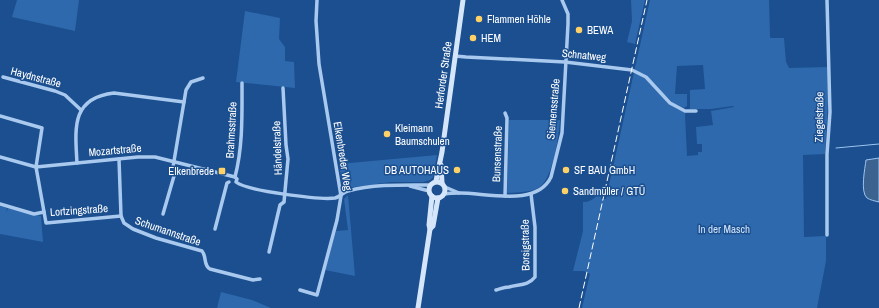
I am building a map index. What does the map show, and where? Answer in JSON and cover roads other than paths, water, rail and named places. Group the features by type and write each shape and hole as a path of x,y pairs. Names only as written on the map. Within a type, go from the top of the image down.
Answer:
{"main road":[{"name":"Herforder Straße","path":"436,181 442,152 464,0"},
{"name":"Herforder Straße","path":"442,152 444,185"},
{"path":"418,308 430,229 438,198 445,194 444,185 436,181 430,185 430,229"},
{"path":"431,194 438,198"}],"street":[{"name":"Elkenbreder Weg","path":"300,290 317,295 337,220 341,196 319,64 316,21 317,0"},
{"name":"Siemensstraße","path":"445,194 458,192 505,196 531,194 538,191 548,183 552,174 562,133 568,14 562,0"},
{"name":"Ziegelstraße","path":"826,0 830,112 827,161 827,235"},
{"name":"Schnatweg","path":"455,56 565,62 636,72 646,77 670,103 686,110 696,111"},
{"name":"Haydnstraße","path":"3,77 65,95 81,110"},
{"path":"163,214 174,176 173,167 186,90 188,85 195,80 204,78"},
{"name":"Brahmsstraße","path":"233,177 240,158 242,83"},
{"name":"Händelstraße","path":"269,252 280,205 284,202 286,194 288,159 283,88"},
{"path":"78,163 76,131 77,120 81,110 90,100 114,93 184,102"},
{"name":"Bunsenstraße","path":"505,113 507,118 505,196"},
{"name":"Lortzingstraße","path":"0,116 42,128 36,167 46,223 121,216"},
{"name":"Mozartstraße","path":"0,157 36,167 147,156 233,177"},
{"name":"Schumannstraße","path":"118,159 121,216 124,223 133,229 156,238 202,251 204,254 205,264 210,269 253,280 260,279"},
{"path":"215,229 227,183 230,182 233,177 237,179 236,182"},
{"path":"230,182 236,182 242,186 257,190 327,198 335,198 341,196 346,191 358,189 430,185"},
{"path":"409,185 431,194"},
{"name":"Siemensstraße","path":"444,185 458,192"},
{"name":"Borsigstraße","path":"496,290 525,284 534,277 535,227 531,194"},
{"path":"0,204 34,214 44,212"}],"waterway":[{"path":"836,148 879,144"}],"railway":[{"path":"579,308 647,0"}],"place":[{"name":"Flammen Höhle","path":"479,19"},
{"name":"BEWA","path":"579,30"},
{"name":"HEM","path":"473,38"},
{"name":"Kleimann Baumschulen","path":"387,134"},
{"name":"DB AUTOHAUS","path":"457,170"},
{"name":"SF BAU GmbH","path":"566,170"},
{"name":"Elkenbrede","path":"222,171"},
{"name":"Sandmüller / GTÜ","path":"565,191"}],"park label":[{"name":"In der Masch","path":"724,229"}]}
